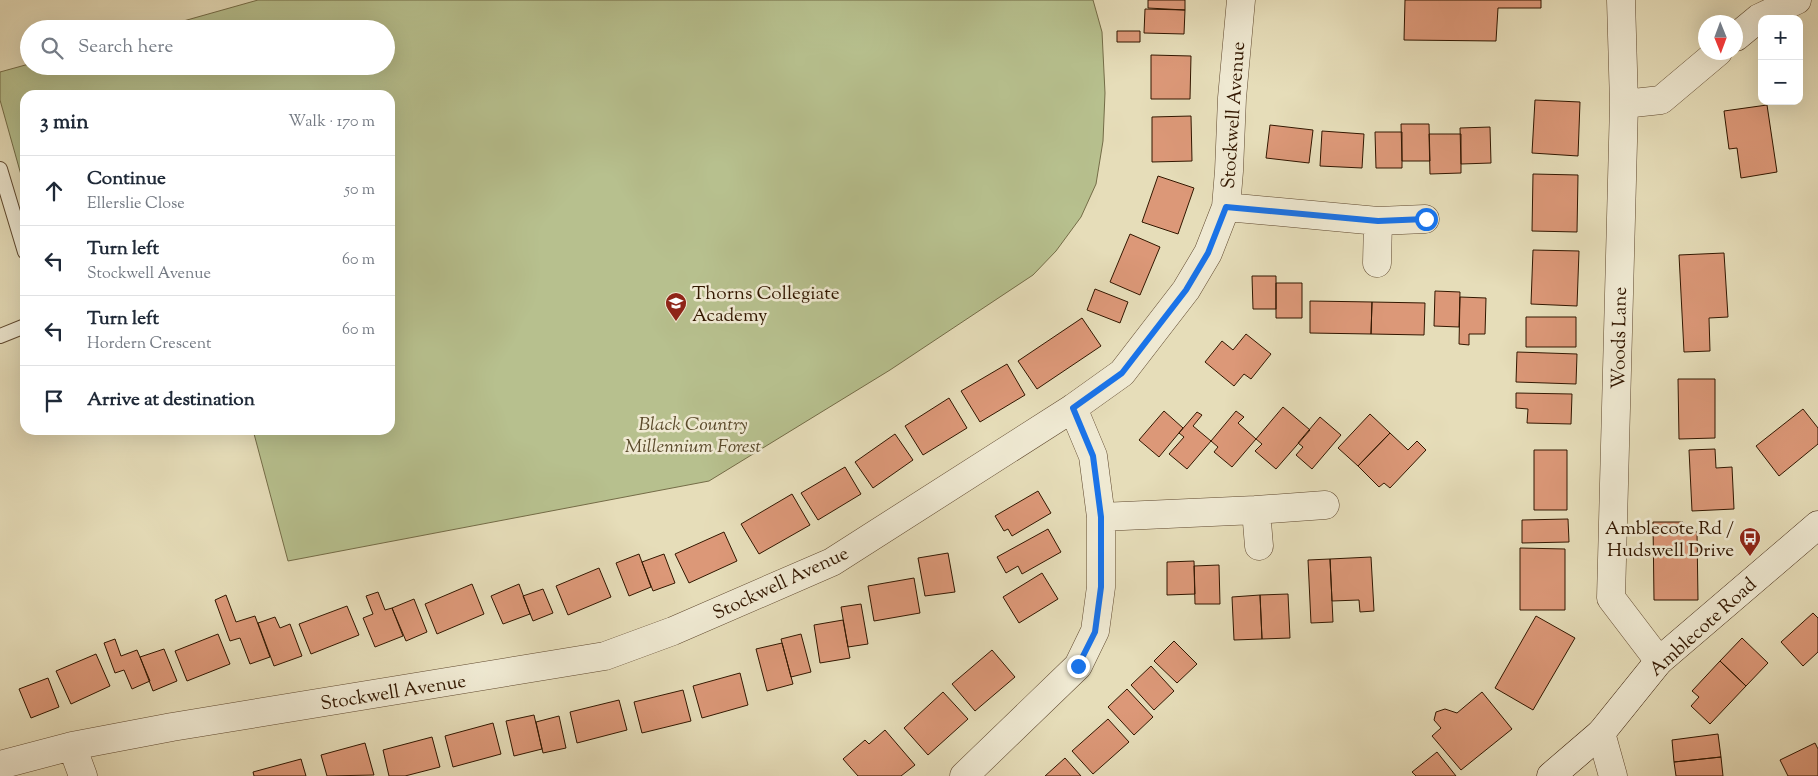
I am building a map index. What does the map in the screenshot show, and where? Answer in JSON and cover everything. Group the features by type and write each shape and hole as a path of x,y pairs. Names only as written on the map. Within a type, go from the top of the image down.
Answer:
{"street":[{"name":"Stockwell Avenue","path":"0,765 72,746 172,727 605,656 672,631 832,562 1073,408 1122,373 1186,290 1208,253 1226,207 1232,98 1241,0"},
{"name":"Woods Lane","path":"1621,0 1624,104 1611,598 1659,661"},
{"path":"1743,32 1759,18 1797,0"},
{"path":"1624,104 1661,100 1708,60"},
{"path":"1226,207 1378,221 1426,219"},
{"path":"1377,263 1378,221"},
{"path":"964,776 1078,666 1095,632 1101,587 1101,517 1093,456 1073,408"},
{"path":"1101,517 1325,505"},
{"path":"1256,510 1259,546"},
{"name":"Amblecote Road","path":"1550,776 1601,733 1659,661 1818,525"},
{"path":"1601,733 1613,776"},
{"path":"72,746 83,776"}],"lane":[{"path":"0,169 20,235"},
{"path":"0,336 20,328"}],"green space":[{"name":"Thorns Collegiate Academy","path":"258,0 1093,0 1102,32 1105,93 1103,141 1096,184 1081,217 1056,251 1033,275 890,370 709,481 288,561 254,435 395,435 395,90 20,90 20,171 0,100 0,72 20,66 20,75 395,75 395,20 187,20"}],"building":[{"path":"1148,0 1185,0 1185,10 1148,8"},
{"path":"1405,0 1541,0 1541,8 1498,8 1496,41 1404,40"},
{"path":"1145,9 1185,10 1184,34 1144,33"},
{"path":"1117,31 1140,31 1140,42 1117,42"},
{"path":"1151,55 1191,56 1190,99 1151,99"},
{"path":"1535,100 1580,102 1578,156 1532,153"},
{"path":"1767,105 1777,172 1741,178 1737,148 1729,149 1724,111"},
{"path":"1191,116 1192,161 1152,162 1152,117"},
{"path":"1401,124 1429,124 1430,161 1402,161"},
{"path":"1270,125 1313,130 1309,163 1266,158"},
{"path":"1490,127 1491,163 1461,164 1460,128"},
{"path":"1322,131 1364,134 1362,168 1320,166"},
{"path":"1375,132 1402,132 1402,168 1376,168"},
{"path":"1429,134 1461,134 1461,173 1430,174"},
{"path":"1533,174 1578,175 1577,232 1532,231"},
{"path":"1158,176 1194,188 1178,234 1142,222"},
{"path":"1130,234 1160,247 1140,295 1110,282"},
{"path":"1533,250 1579,251 1577,306 1531,304"},
{"path":"1724,253 1728,317 1709,318 1710,351 1684,352 1679,255"},
{"path":"1252,276 1276,276 1276,309 1253,309"},
{"path":"1276,283 1302,283 1302,318 1276,318"},
{"path":"1095,289 1128,302 1120,323 1087,310"},
{"path":"1435,291 1460,292 1459,327 1434,326"},
{"path":"1460,297 1486,298 1485,334 1469,334 1469,345 1459,344"},
{"path":"1310,301 1372,302 1371,334 1310,333"},
{"path":"1372,302 1425,303 1424,335 1371,334"},
{"path":"1526,317 1576,317 1576,347 1526,347"},
{"path":"1082,318 1101,346 1037,389 1018,361"},
{"path":"1246,334 1271,354 1251,379 1244,374 1234,386 1205,362 1222,341 1233,350"},
{"path":"1517,352 1577,354 1576,384 1516,382"},
{"path":"1007,364 1025,395 980,422 961,391"},
{"path":"1678,379 1715,379 1715,438 1679,439"},
{"path":"1516,393 1572,394 1571,424 1527,423 1528,409 1516,408"},
{"path":"949,398 967,428 923,455 905,426"},
{"path":"1283,407 1310,430 1276,469 1255,451 1262,444 1256,439"},
{"path":"1803,409 1818,428 1818,444 1779,476 1756,446"},
{"path":"1164,411 1183,428 1159,457 1139,440"},
{"path":"1236,411 1244,417 1238,423 1256,439 1232,467 1214,452 1218,447 1211,441"},
{"path":"1197,412 1202,415 1193,426 1211,441 1187,469 1169,454 1184,437 1179,433"},
{"path":"1370,414 1390,433 1358,466 1338,448"},
{"path":"1320,417 1341,435 1312,469 1296,455 1303,447 1298,443"},
{"path":"1390,433 1408,450 1417,441 1426,450 1390,488 1384,483 1379,487 1358,466"},
{"path":"895,434 913,460 873,488 855,462"},
{"path":"1715,449 1716,468 1732,467 1734,509 1692,511 1689,450"},
{"path":"1534,450 1567,450 1567,510 1534,510"},
{"path":"845,467 861,494 818,520 801,493"},
{"path":"1038,491 1051,513 1012,536 1008,529 1004,531 995,516"},
{"path":"792,494 810,525 759,554 741,524"},
{"path":"1568,519 1569,542 1522,543 1522,520"},
{"path":"1653,522 1683,522 1684,533 1697,532 1698,600 1654,600"},
{"path":"1048,529 1061,552 1022,574 1018,566 1006,573 997,557"},
{"path":"724,532 737,561 689,583 675,554"},
{"path":"1520,548 1565,549 1565,610 1520,610"},
{"path":"948,553 955,592 925,596 918,558"},
{"path":"639,554 651,587 629,596 616,563"},
{"path":"664,554 675,583 653,591 642,562"},
{"path":"1371,557 1374,611 1360,612 1359,600 1332,601 1330,559"},
{"path":"1330,559 1333,622 1311,623 1308,560"},
{"path":"1194,561 1195,594 1167,595 1167,562"},
{"path":"1219,565 1220,604 1195,604 1194,566"},
{"path":"599,568 611,597 568,615 556,586"},
{"path":"1042,573 1058,599 1019,623 1003,597"},
{"path":"914,578 920,613 874,621 868,586"},
{"path":"472,584 484,614 437,634 425,604"},
{"path":"519,584 530,614 503,624 491,596"},
{"path":"543,589 553,613 533,621 523,596"},
{"path":"378,592 385,610 392,608 403,636 375,647 363,618 373,614 366,596"},
{"path":"1288,594 1290,638 1262,639 1260,595"},
{"path":"226,595 236,622 255,616 270,657 250,664 240,638 230,641 215,600"},
{"path":"1260,595 1262,639 1234,640 1232,597"},
{"path":"414,599 427,632 406,641 392,608"},
{"path":"861,604 868,644 848,647 841,607"},
{"path":"347,606 359,635 311,654 299,624"},
{"path":"1813,613 1818,618 1818,652 1803,666 1781,642"},
{"path":"1536,616 1575,638 1533,710 1495,688"},
{"path":"275,617 280,628 290,624 302,656 274,666 258,623"},
{"path":"843,620 850,658 820,663 814,625"},
{"path":"218,634 230,664 187,681 175,651"},
{"path":"801,634 811,672 791,677 781,639"},
{"path":"1742,638 1768,663 1746,686 1720,661"},
{"path":"115,639 121,656 137,650 150,681 132,689 124,670 115,673 104,643"},
{"path":"1174,641 1197,664 1177,683 1154,661"},
{"path":"782,643 793,684 767,691 756,649"},
{"path":"164,649 177,681 153,691 140,657"},
{"path":"992,650 1015,677 975,711 952,684"},
{"path":"96,654 110,686 71,704 56,671"},
{"path":"1720,661 1746,686 1710,724 1691,706 1699,697 1692,691"},
{"path":"1151,666 1174,691 1154,710 1131,685"},
{"path":"740,673 748,705 702,718 693,686"},
{"path":"48,678 59,707 31,718 19,689"},
{"path":"1127,689 1153,717 1134,735 1108,707"},
{"path":"683,690 691,721 642,733 634,702"},
{"path":"943,692 968,719 928,755 904,728"},
{"path":"1482,692 1512,729 1461,770 1432,736 1441,728 1434,720 1436,712 1445,709 1457,713"},
{"path":"619,700 627,730 577,743 570,712"},
{"path":"534,715 542,749 514,756 506,721"},
{"path":"559,716 566,748 543,753 536,722"},
{"path":"1108,719 1129,742 1093,774 1072,751"},
{"path":"493,723 501,754 453,767 445,736"},
{"path":"885,730 915,765 901,776 858,776 843,759 865,740 869,744"},
{"path":"1718,734 1721,757 1674,762 1672,740"},
{"path":"432,737 440,767 405,776 389,776 383,750"},
{"path":"365,743 374,775 327,776 321,755"},
{"path":"1815,743 1818,749 1818,776 1788,776 1780,760"},
{"path":"1437,752 1456,776 1416,776 1412,772"},
{"path":"1721,757 1723,776 1676,776 1674,762"},
{"path":"1065,758 1081,776 1045,776"},
{"path":"301,759 306,776 254,776 253,772"}],"place":[{"name":"Thorns Collegiate Academy","path":"676,322"},
{"name":"Amblecote Rd / Hudswell Drive","path":"1750,557"}],"route":[{"path":"1078,666 1095,632 1101,587 1101,517 1093,456 1073,408 1122,373 1186,290 1208,253 1226,207 1378,221 1426,219"}],"park label":[{"name":"Black Country Millennium Forest","path":"693,434"}]}
